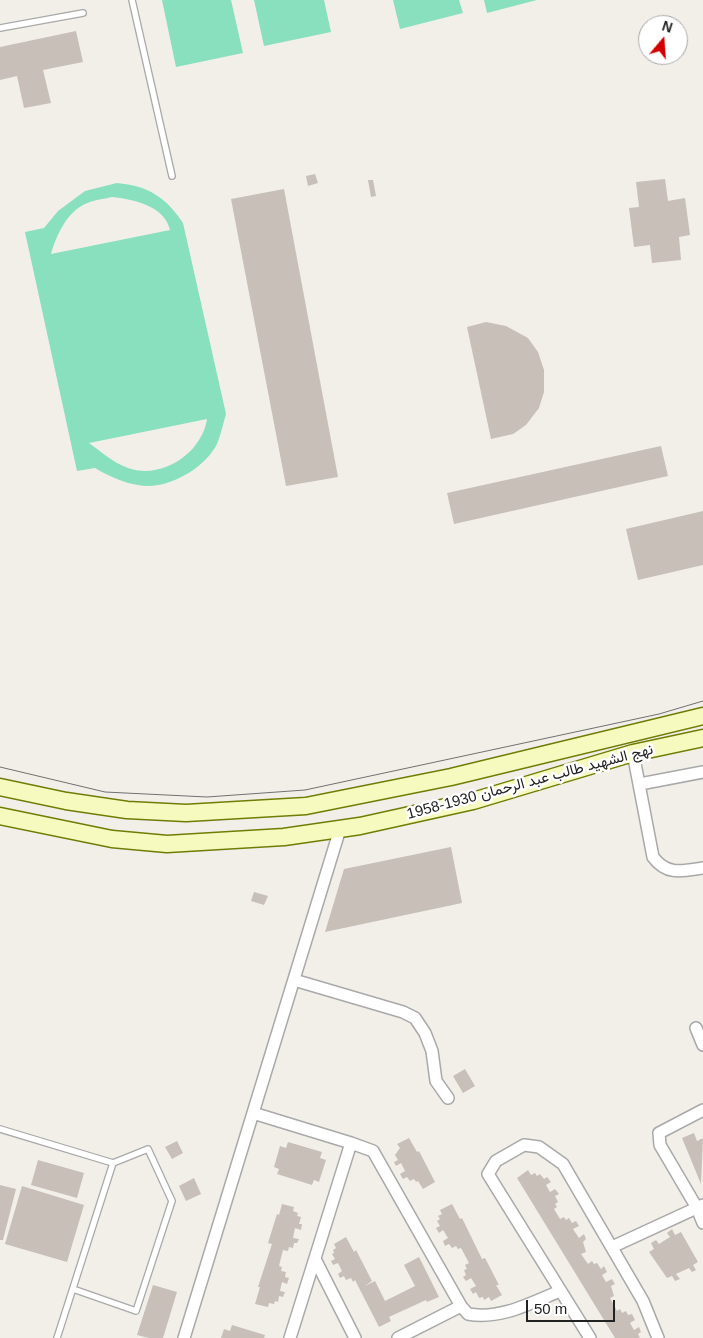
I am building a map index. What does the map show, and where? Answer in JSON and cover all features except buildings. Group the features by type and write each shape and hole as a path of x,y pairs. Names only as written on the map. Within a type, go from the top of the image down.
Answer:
{"main road":[{"name":"نهج الشهيد طالب عبد الرحمان 1930-1958","path":"0,787 66,801 127,810 186,813 306,806 451,777 703,716"},
{"name":"نهج الشهيد طالب عبد الرحمان 1930-1958","path":"0,816 112,839 166,844 237,842 340,829 472,801 633,753 703,738"}],"street":[{"path":"633,753 651,849 658,863 664,868 679,872 703,868"},
{"path":"640,784 703,772"},
{"path":"184,1338 340,829"},
{"path":"294,980 403,1012 415,1018 425,1033 432,1051 436,1081 448,1098"},
{"path":"696,1028 703,1045"},
{"path":"703,1110 659,1133 660,1145 700,1206 703,1223"},
{"path":"253,1113 373,1151 461,1306 468,1314 487,1315 512,1311 560,1291"},
{"path":"290,1338 351,1143"},
{"path":"590,1338 488,1174 496,1161 524,1145 539,1147 562,1164 643,1301 658,1338"},
{"path":"612,1247 700,1206"},
{"path":"315,1259 355,1338"},
{"path":"398,1338 461,1306"}],"lane":[{"path":"132,0 172,176"},
{"path":"0,28 84,13"},
{"path":"0,1129 113,1164 148,1149 172,1201 136,1311 73,1289"},
{"path":"57,1338 113,1164"}],"green space":[{"path":"162,0 231,0 243,53 176,67"},
{"path":"254,0 324,0 331,32 264,46"},
{"path":"393,0 459,0 463,13 400,29"},
{"path":"484,0 537,0 487,13"},
{"path":"117,183 138,187 155,194 163,200 183,223 226,414 217,444 205,460 189,473 160,485 143,486 128,483 95,468 77,471 25,232 44,228 58,211 85,191","holes":["112,197 147,205 162,215 170,230 51,254 59,232 73,213 88,203","207,419 204,431 189,453 167,467 154,470 141,471 122,466 89,443"]}],"tram line":[{"path":"0,767 105,792 207,797 305,790 659,714 703,701"}]}
